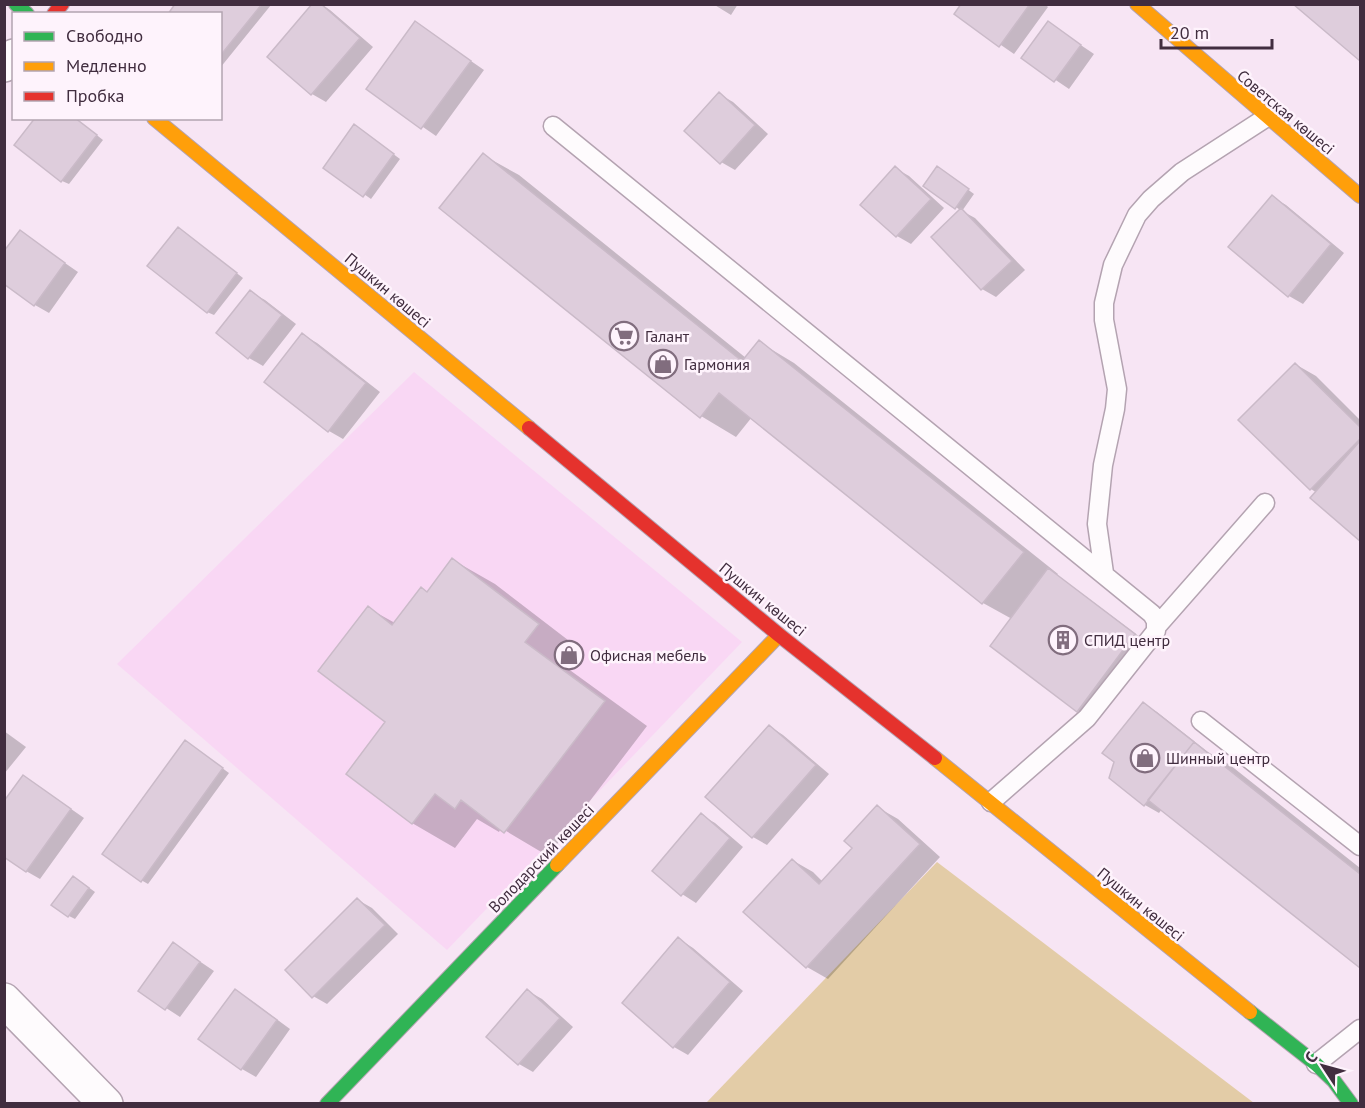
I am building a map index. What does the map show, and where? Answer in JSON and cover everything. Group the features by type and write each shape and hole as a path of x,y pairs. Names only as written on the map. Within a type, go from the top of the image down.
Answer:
{"street":[{"name":"Советская көшесі","path":"1137,4 1360,196"},
{"name":"Пушкин көшесі","path":"156,120 779,635 991,802 1158,939 1316,1064 1334,1081 1351,1104"},
{"name":"Володарский көшесі","path":"327,1104 779,635"},
{"path":"4,1000 106,1104"}],"lane":[{"path":"1104,573 1097,524 1103,465 1117,389 1104,320 1104,303 1113,265 1137,215 1151,199 1182,172 1267,117"},
{"path":"553,126 1104,573 1147,609 1157,626"},
{"path":"991,802 1087,718 1148,644 1157,626 1265,503"},
{"path":"1201,721 1360,846"},
{"path":"1316,1064 1360,1029"}],"shaded area":[{"path":"414,372 742,642 447,950 117,664"},
{"path":"937,862 1254,1103 706,1103"}],"building":[{"path":"175,4 262,4 222,54 222,12 169,12"},
{"path":"312,4 321,4 360,38 311,95 267,57"},
{"path":"961,4 1030,4 999,47 954,14"},
{"path":"1293,4 1360,4 1360,61"},
{"path":"415,21 471,61 421,129 366,89"},
{"path":"1048,21 1081,45 1054,82 1021,58"},
{"path":"719,92 755,125 720,164 684,131"},
{"path":"33,120 78,120 97,135 61,182 14,145"},
{"path":"354,124 394,154 363,197 323,168"},
{"path":"483,153 742,361 759,340 1024,552 982,604 719,393 700,418 439,208"},
{"path":"895,166 931,199 896,237 860,205"},
{"path":"937,166 969,189 955,209 923,186"},
{"path":"1272,195 1331,244 1288,297 1228,247"},
{"path":"961,208 1012,261 981,290 931,237"},
{"path":"178,227 237,273 207,313 147,266"},
{"path":"20,230 65,263 34,306 4,284 4,251"},
{"path":"250,290 282,315 248,359 216,333"},
{"path":"302,333 366,383 328,432 264,382"},
{"path":"1295,363 1360,427 1360,439 1310,490 1238,420"},
{"path":"1360,441 1360,541 1310,498"},
{"path":"452,558 539,624 525,642 605,701 504,833 461,800 455,809 435,794 412,824 346,774 385,722 318,671 368,606 392,625 421,587 427,592"},
{"name":"СПИД центр","path":"1048,568 1135,634 1077,712 990,646"},
{"name":"Шинный центр","path":"1143,702 1194,742 1144,806 1109,778 1114,762 1102,753"},
{"path":"769,725 816,765 752,838 705,797"},
{"path":"185,740 223,768 141,882 102,854"},
{"path":"1194,742 1360,874 1360,968 1148,800"},
{"path":"23,775 71,809 26,872 4,857 4,801"},
{"path":"877,805 920,844 806,968 743,912 792,859 819,884 852,848 844,841"},
{"path":"701,813 730,838 681,896 652,871"},
{"path":"73,876 89,888 68,917 51,905"},
{"path":"357,898 385,925 312,998 285,970"},
{"path":"678,937 730,982 673,1048 622,1003"},
{"path":"173,942 200,962 165,1010 138,991"},
{"path":"235,989 277,1020 241,1070 198,1039"},
{"path":"527,989 560,1018 518,1065 486,1037"}],"traffic: fast":[{"path":"16,4 25,12"},
{"path":"327,1104 557,865"},
{"path":"1250,1012 1316,1064 1334,1081 1351,1104"}],"traffic: slow":[{"path":"1137,4 1360,196"},
{"path":"156,120 529,428"},
{"path":"557,865 779,635"},
{"path":"935,758 1250,1012"}],"traffic: jam":[{"path":"56,12 62,4"},
{"path":"529,428 779,635 935,758"}],"place":[{"name":"Галант","path":"624,336"},
{"name":"Гармония","path":"663,364"},
{"name":"СПИД центр","path":"1063,640"},
{"name":"Офисная мебель","path":"569,655"},
{"name":"Шинный центр","path":"1145,758"}]}
